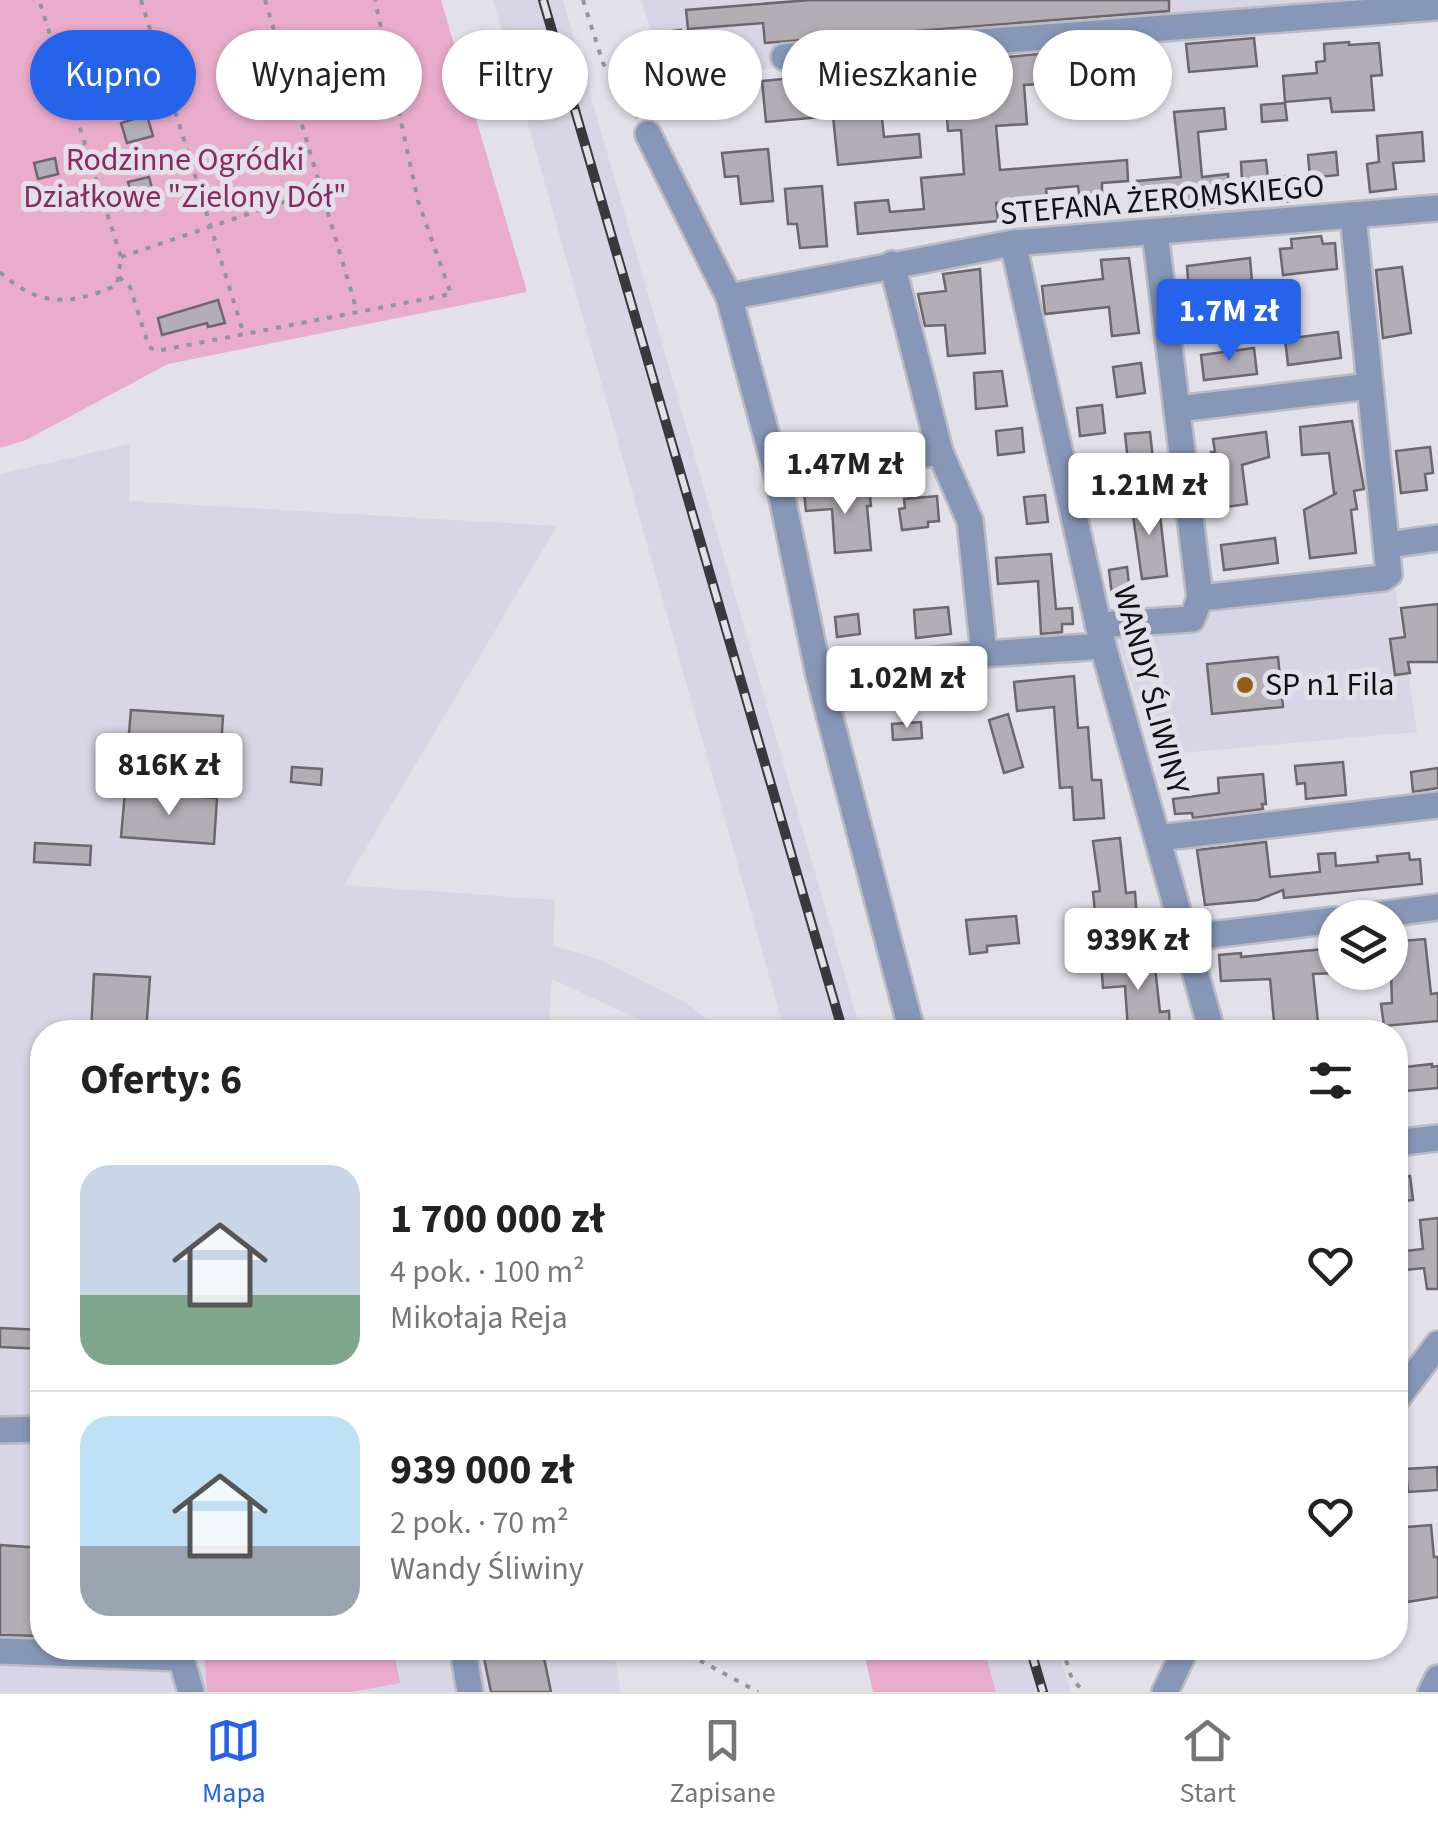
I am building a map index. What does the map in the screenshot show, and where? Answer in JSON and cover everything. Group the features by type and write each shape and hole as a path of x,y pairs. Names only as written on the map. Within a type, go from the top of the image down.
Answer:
{"street":[{"path":"1013,40 1438,8"},
{"path":"648,134 729,296 778,478 819,675 909,1020"},
{"name":"STEFANA ŻEROMSKIEGO","path":"729,296 1014,243 1438,208"},
{"path":"1200,598 1383,578 1391,568 1353,215"},
{"path":"819,675 984,654 1192,620 1200,598 1155,232"},
{"name":"WANDY ŚLIWINY","path":"1014,243 1100,636 1209,1020"},
{"path":"892,264 940,452 970,521 984,654"},
{"path":"1178,409 1370,386"},
{"path":"778,478 940,452"},
{"path":"1388,545 1438,538"},
{"path":"1158,838 1438,805"},
{"path":"1408,912 1438,908"},
{"path":"1185,938 1318,922"},
{"path":"1408,1141 1438,1138"},
{"path":"1408,1384 1430,1354"},
{"path":"0,1430 30,1429"},
{"path":"0,1651 30,1652"},
{"path":"182,1660 192,1692"},
{"path":"465,1660 470,1692"},
{"path":"1165,1692 1180,1660"},
{"path":"1431,1692 1438,1678"}],"path":[{"path":"0,272 28,294 50,301 103,292 117,285 119,277 121,257 39,0"},
{"path":"141,0 244,335"},
{"path":"264,0 357,311"},
{"path":"119,277 130,288 152,351 450,294 418,201 375,0"},
{"path":"584,0 603,63 648,134"},
{"path":"121,257 322,189"},
{"path":"700,1660 758,1692"},
{"path":"1066,1660 1072,1678 1084,1692"}],"shaded area":[{"path":"493,0 563,0 572,30 501,30"},
{"path":"641,0 1438,0 1438,13 1172,35 1172,30 1033,30 1033,47 1013,48 1013,30 782,30 782,67 762,69 762,30 651,30"},
{"path":"588,87 858,1020 782,1020 527,120 588,120"},
{"path":"130,444 129,501 557,526 344,885 555,900 553,946 599,959 685,1002 707,1020 640,1020 552,979 549,1020 30,1020 30,1660 205,1660 207,1692 0,1692 0,474"},
{"path":"1395,585 1417,732 1158,755 1116,637 1204,626 1211,605"},
{"path":"395,1660 615,1660 621,1692 351,1692 399,1683"},
{"path":"987,1660 1061,1660 1071,1692 996,1692"}],"green space":[{"name":"Rodzinne Ogródki Działkowe \"Zielony Dół\"","path":"0,0 441,0 450,30 442,30 442,120 476,120 527,292 168,364 26,440 0,448"},
{"path":"205,1660 395,1660 400,1683 351,1692 207,1692"},
{"path":"866,1660 987,1660 996,1692 873,1692"}],"building":[{"path":"810,0 1169,0 1169,11 929,30 782,30 782,42 765,43 763,23 688,29 686,10"},
{"path":"1254,38 1257,66 1189,72 1186,44"},
{"path":"1379,43 1382,75 1371,76 1374,110 1332,112 1330,98 1285,102 1283,76 1317,73 1316,62 1325,61 1324,44"},
{"path":"1033,55 1033,85 1024,85 1027,124 996,126 1000,170 1127,160 1128,181 1102,183 1102,193 1079,194 1078,186 1046,189 1047,198 996,203 998,221 858,234 855,203 888,200 890,212 924,209 921,178 964,174 961,130 948,131 947,120 1013,120 1013,56"},
{"path":"782,79 782,120 788,120 766,122 762,81"},
{"path":"1285,103 1287,120 1262,122 1261,105"},
{"path":"1224,108 1226,129 1198,132 1202,177 1228,174 1231,206 1140,214 1137,181 1181,177 1174,112"},
{"path":"148,120 153,136 127,143 121,123"},
{"path":"833,120 882,120 884,137 919,134 921,157 838,165"},
{"path":"1422,132 1424,161 1393,163 1396,189 1370,192 1367,164 1379,162 1377,136"},
{"path":"768,149 773,201 741,204 738,176 725,177 722,153"},
{"path":"1336,152 1338,175 1310,178 1308,155"},
{"path":"55,158 58,174 38,179 34,163"},
{"path":"1266,160 1268,179 1242,181 1241,162"},
{"path":"1296,175 1299,200 1276,203 1273,178"},
{"path":"149,177 154,196 133,202 128,182"},
{"path":"822,186 827,246 800,248 797,224 788,224 785,189"},
{"path":"1321,236 1323,244 1335,243 1337,269 1283,275 1280,249 1292,248 1291,239"},
{"path":"1129,258 1139,333 1112,336 1109,307 1045,314 1042,286 1103,279 1101,260"},
{"path":"1250,258 1252,282 1239,283 1240,289 1213,291 1214,303 1190,304 1187,266"},
{"path":"1402,267 1411,333 1383,338 1376,270"},
{"path":"980,269 985,353 948,356 945,325 925,326 918,294 946,291 943,274"},
{"path":"218,300 225,323 208,327 207,323 162,335 158,318"},
{"path":"1338,332 1341,358 1288,365 1285,339"},
{"path":"1254,348 1257,374 1204,380 1201,355"},
{"path":"1141,363 1145,393 1117,397 1113,367"},
{"path":"1002,371 1007,406 976,409 974,373"},
{"path":"1102,405 1105,433 1080,436 1077,408"},
{"path":"1352,421 1364,489 1354,491 1357,509 1351,510 1356,553 1310,558 1304,510 1337,493 1329,453 1302,455 1300,427"},
{"path":"1022,428 1024,452 998,455 996,431"},
{"path":"1150,432 1153,459 1128,462 1125,434"},
{"path":"1266,432 1269,457 1242,465 1247,504 1206,510 1203,493 1217,491 1213,439"},
{"path":"1430,447 1433,473 1425,474 1427,490 1401,493 1396,451"},
{"path":"1123,480 1125,513 1095,515 1093,482"},
{"path":"869,488 871,550 835,553 832,509 806,511 804,493"},
{"path":"1045,495 1048,522 1027,524 1024,497"},
{"path":"937,496 939,521 928,522 928,527 902,530 899,509 905,508 904,499"},
{"path":"1158,498 1167,576 1142,579 1131,501"},
{"path":"1275,538 1278,563 1224,570 1221,545"},
{"path":"1051,554 1056,609 1072,608 1073,624 1062,624 1062,632 1041,634 1038,581 998,584 996,558"},
{"path":"1127,567 1130,593 1112,595 1109,570"},
{"path":"1438,604 1438,662 1408,662 1410,673 1395,675 1390,639 1405,637 1401,608"},
{"path":"948,607 951,634 916,638 914,610"},
{"path":"858,614 860,634 837,637 835,617"},
{"name":"SP n1 Fila","path":"1278,657 1283,707 1212,714 1207,664"},
{"path":"1074,676 1078,728 1088,727 1092,780 1101,780 1104,818 1074,820 1072,787 1060,788 1054,707 1017,711 1014,682"},
{"path":"964,678 966,708 936,710 934,683"},
{"path":"131,710 223,716 220,762 127,756"},
{"path":"1008,714 1023,767 1004,773 989,720"},
{"path":"921,722 922,738 893,740 892,724"},
{"path":"1343,762 1346,795 1306,799 1305,783 1297,784 1295,766"},
{"path":"292,767 322,769 321,785 291,782"},
{"path":"1438,768 1438,788 1413,792 1411,772"},
{"path":"1263,774 1263,809 1193,818 1192,813 1175,814 1173,799 1219,793 1218,778"},
{"path":"125,792 217,798 214,844 121,837"},
{"path":"1120,838 1126,893 1135,892 1137,920 1113,922 1112,910 1095,912 1093,892 1100,891 1093,841"},
{"path":"1266,842 1270,877 1320,872 1318,854 1335,853 1336,866 1378,862 1377,856 1409,853 1410,860 1420,859 1422,884 1284,898 1283,890 1258,900 1205,905 1197,850"},
{"path":"35,843 91,846 90,865 34,862"},
{"path":"1016,916 1019,943 987,946 987,952 970,954 966,920"},
{"path":"1425,939 1431,994 1438,993 1438,1021 1408,1024 1408,1020 1383,1020 1381,1004 1392,1003 1392,990 1408,990 1408,940"},
{"path":"1318,950 1318,974 1313,974 1318,1020 1274,1020 1270,979 1221,981 1219,955 1241,953 1241,957"},
{"path":"1154,958 1160,1012 1169,1011 1169,1020 1127,1020 1125,986 1103,988 1101,963"},
{"path":"94,974 150,977 147,1020 92,1020"},
{"path":"1438,1066 1438,1088 1408,1091 1408,1067"},
{"path":"1408,1176 1413,1200 1408,1201"},
{"path":"1438,1218 1438,1289 1427,1289 1424,1268 1408,1270 1408,1251 1423,1249 1420,1220"},
{"path":"0,1328 30,1329 30,1348 0,1347"},
{"path":"1437,1467 1438,1490 1408,1492 1408,1469"},
{"path":"1431,1525 1434,1557 1438,1557 1438,1597 1408,1602 1408,1527"},
{"path":"0,1545 30,1547 30,1636 0,1635"},
{"path":"484,1660 544,1660 551,1692 491,1692"}],"railway":[{"path":"543,0 840,1020"},
{"path":"1034,1660 1043,1692"}],"place":[{"name":"SP n1 Fila","path":"1245,685"}]}
